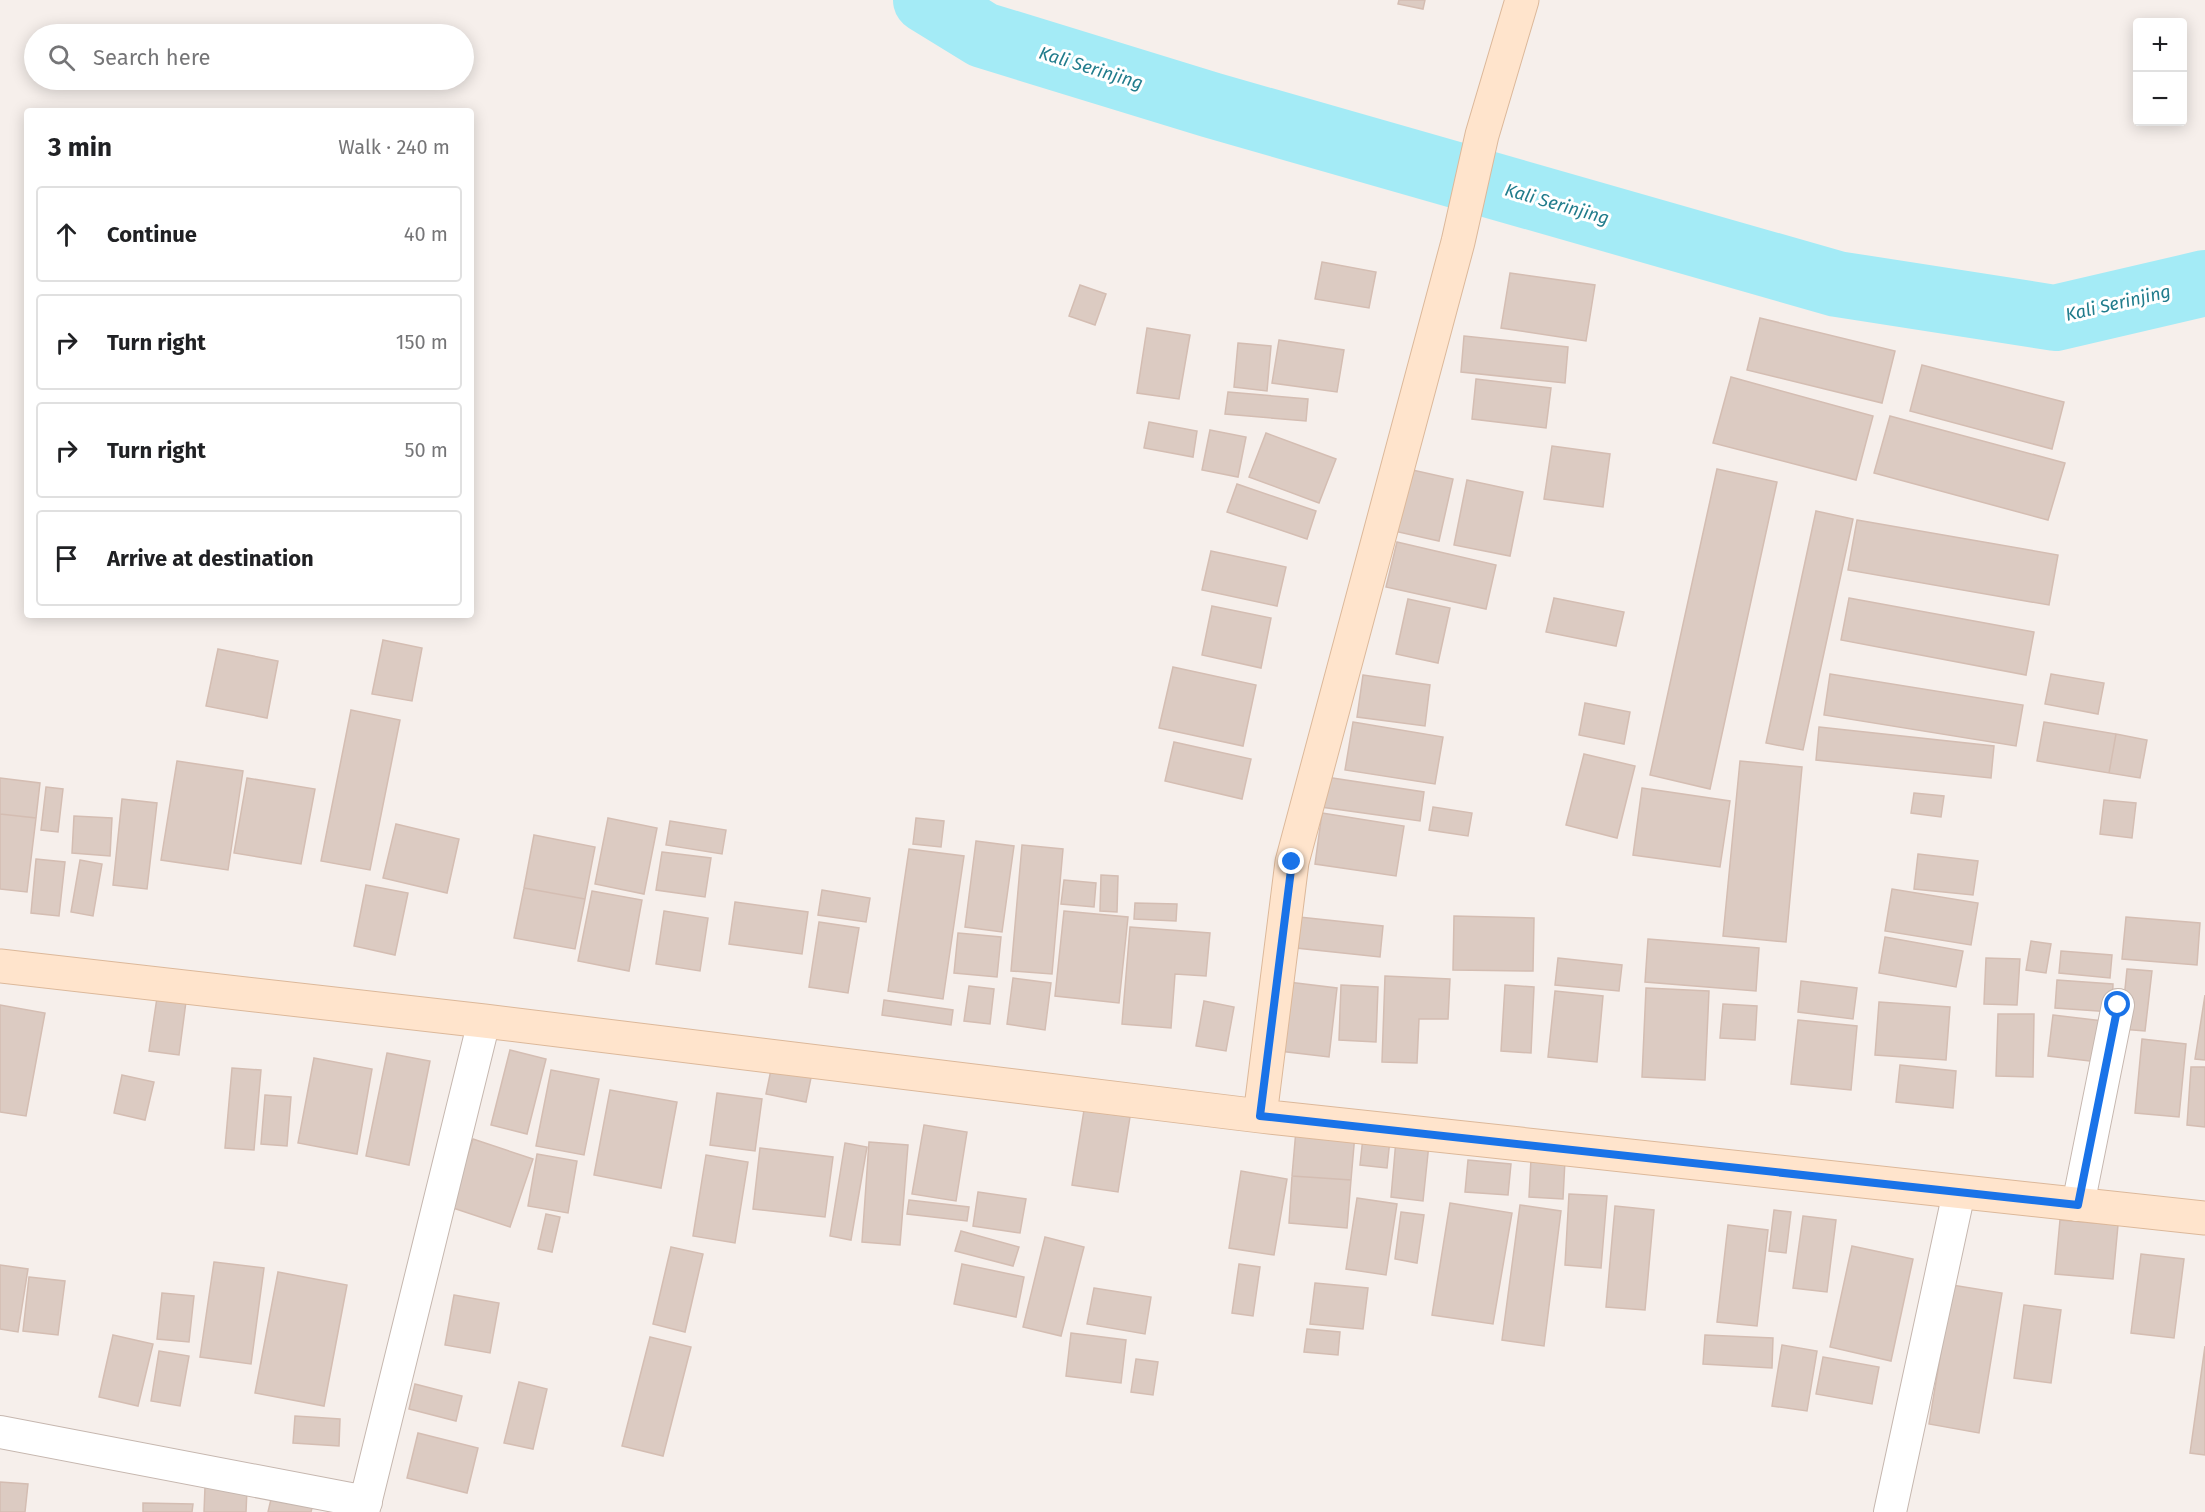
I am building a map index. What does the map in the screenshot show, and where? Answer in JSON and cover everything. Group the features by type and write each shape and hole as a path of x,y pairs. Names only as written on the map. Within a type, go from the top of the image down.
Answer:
{"main road":[{"path":"1260,1116 1292,862 1458,242 1482,135 1522,0"},
{"path":"0,966 484,1021 1260,1116 2205,1218"}],"street":[{"path":"2078,1205 2118,1005"},
{"path":"0,1432 365,1507 484,1021"},
{"path":"1890,1512 1959,1192"}],"building":[{"path":"1399,0 1425,0 1423,9 1398,4"},
{"path":"1322,262 1376,272 1369,308 1315,299"},
{"path":"1510,273 1595,285 1586,341 1501,328"},
{"path":"1080,285 1106,294 1095,325 1069,316"},
{"path":"1760,318 1895,351 1882,403 1747,370"},
{"path":"1147,328 1190,335 1179,399 1137,393"},
{"path":"1464,336 1568,347 1565,383 1461,372"},
{"path":"1279,340 1344,350 1337,392 1272,383"},
{"path":"1238,343 1271,346 1267,391 1234,387"},
{"path":"1922,365 2064,402 2052,449 1910,411"},
{"path":"1731,377 1873,416 1856,480 1713,443"},
{"path":"1476,379 1551,388 1546,428 1472,419"},
{"path":"1228,392 1308,399 1306,421 1225,414"},
{"path":"1890,416 2065,463 2048,520 1874,473"},
{"path":"1149,422 1197,431 1193,457 1144,448"},
{"path":"1210,430 1246,437 1238,477 1202,470"},
{"path":"1266,433 1336,459 1319,503 1249,477"},
{"path":"1552,446 1610,454 1603,507 1544,499"},
{"path":"1408,469 1453,479 1439,541 1394,531"},
{"path":"1717,469 1777,482 1710,789 1650,775"},
{"path":"1467,480 1523,492 1510,556 1454,545"},
{"path":"1237,484 1316,511 1307,539 1227,512"},
{"path":"1816,511 1853,519 1803,750 1766,743"},
{"path":"1857,520 2058,555 2049,605 1848,570"},
{"path":"1397,542 1496,565 1486,609 1386,587"},
{"path":"1211,551 1286,567 1277,606 1202,590"},
{"path":"1554,598 1624,612 1616,646 1546,632"},
{"path":"1849,598 2034,632 2026,675 1841,640"},
{"path":"1408,599 1450,608 1438,663 1396,654"},
{"path":"1212,606 1271,618 1261,668 1202,655"},
{"path":"383,640 422,648 412,701 372,694"},
{"path":"218,649 278,661 267,718 206,706"},
{"path":"1173,667 1256,685 1243,746 1159,728"},
{"path":"1830,674 2023,705 2016,746 1824,715"},
{"path":"2051,674 2104,683 2098,714 2045,704"},
{"path":"1363,675 1430,685 1425,726 1357,717"},
{"path":"1585,703 1630,712 1624,744 1579,735"},
{"path":"351,710 400,720 370,870 321,861"},
{"path":"1353,722 1443,737 1435,784 1345,770"},
{"path":"2044,722 2116,734 2109,773 2037,761"},
{"path":"1819,727 1994,746 1991,778 1816,760"},
{"path":"2116,734 2147,740 2140,778 2109,773"},
{"path":"1174,742 1251,759 1242,799 1165,781"},
{"path":"1584,754 1635,766 1617,838 1566,825"},
{"path":"177,761 243,771 228,870 161,860"},
{"path":"1740,761 1802,767 1786,942 1723,936"},
{"path":"1326,777 1424,792 1420,821 1321,807"},
{"path":"0,778 40,783 36,818 0,814"},
{"path":"247,778 315,789 301,864 234,853"},
{"path":"46,787 63,789 58,832 41,830"},
{"path":"1642,788 1730,801 1720,867 1633,855"},
{"path":"1914,793 1944,796 1941,817 1911,813"},
{"path":"122,799 157,803 147,889 113,885"},
{"path":"2104,800 2136,803 2132,838 2100,834"},
{"path":"1433,807 1472,813 1468,836 1429,830"},
{"path":"1322,813 1404,826 1396,876 1315,864"},
{"path":"0,814 36,818 27,892 0,889"},
{"path":"74,816 112,818 110,856 72,853"},
{"path":"608,818 657,828 644,894 595,884"},
{"path":"916,818 944,821 941,847 913,844"},
{"path":"670,821 726,830 722,854 666,845"},
{"path":"396,824 459,839 447,893 383,878"},
{"path":"534,835 595,847 585,899 524,888"},
{"path":"976,841 1014,846 1002,932 965,927"},
{"path":"1022,845 1063,849 1052,974 1011,971"},
{"path":"909,849 964,856 943,999 888,991"},
{"path":"662,852 711,858 705,897 656,890"},
{"path":"1918,854 1978,861 1973,895 1914,889"},
{"path":"36,859 65,862 59,916 31,913"},
{"path":"80,860 102,864 93,916 71,912"},
{"path":"1101,875 1118,876 1117,912 1100,911"},
{"path":"1064,880 1096,883 1094,907 1061,904"},
{"path":"366,885 408,893 395,955 354,946"},
{"path":"524,888 585,899 575,949 514,938"},
{"path":"1892,889 1978,903 1971,945 1885,931"},
{"path":"822,890 870,898 866,922 818,915"},
{"path":"592,891 642,900 629,971 578,961"},
{"path":"735,902 808,912 802,954 729,944"},
{"path":"1135,903 1177,904 1176,921 1134,919"},
{"path":"664,911 708,918 700,971 656,964"},
{"path":"1064,911 1128,917 1119,1003 1055,996"},
{"path":"1454,916 1534,918 1533,971 1453,970"},
{"path":"1299,917 1383,926 1380,957 1296,948"},
{"path":"2126,917 2200,923 2197,965 2122,959"},
{"path":"819,922 859,928 848,993 809,987"},
{"path":"1130,927 1210,933 1206,976 1175,974 1171,1028 1122,1024"},
{"path":"958,933 1001,937 997,977 954,973"},
{"path":"1885,937 1963,951 1956,987 1879,973"},
{"path":"1648,939 1759,948 1756,991 1645,982"},
{"path":"2031,941 2051,944 2046,973 2026,970"},
{"path":"2061,951 2112,955 2110,978 2059,973"},
{"path":"1558,958 1622,965 1619,991 1555,985"},
{"path":"1986,958 2020,959 2017,1005 1984,1004"},
{"path":"2127,969 2152,971 2145,1031 2121,1029"},
{"path":"1385,976 1450,979 1448,1019 1419,1019 1417,1063 1382,1062"},
{"path":"1013,978 1051,983 1045,1030 1007,1024"},
{"path":"2057,980 2113,984 2112,1012 2055,1008"},
{"path":"1801,981 1857,988 1853,1019 1798,1012"},
{"path":"1288,982 1337,988 1329,1057 1279,1051"},
{"path":"1341,985 1378,987 1376,1042 1339,1040"},
{"path":"1505,985 1534,987 1531,1053 1501,1051"},
{"path":"969,986 994,989 990,1024 964,1021"},
{"path":"1646,988 1709,991 1705,1080 1642,1077"},
{"path":"158,991 187,994 179,1055 149,1051"},
{"path":"1555,991 1603,996 1597,1062 1548,1057"},
{"path":"2205,995 2205,1060 2195,1059"},
{"path":"884,1000 953,1010 951,1025 882,1015"},
{"path":"1204,1001 1234,1007 1226,1051 1196,1046"},
{"path":"1879,1002 1950,1007 1946,1060 1875,1055"},
{"path":"1723,1004 1757,1006 1755,1040 1720,1038"},
{"path":"0,1005 45,1013 26,1116 0,1112"},
{"path":"1998,1014 2034,1014 2033,1077 1996,1076"},
{"path":"2053,1015 2103,1021 2098,1062 2048,1056"},
{"path":"1798,1020 1857,1026 1851,1090 1791,1084"},
{"path":"2142,1039 2186,1044 2179,1117 2135,1113"},
{"path":"510,1050 546,1059 527,1134 491,1125"},
{"path":"387,1053 430,1061 409,1165 366,1156"},
{"path":"314,1058 372,1069 357,1154 298,1143"},
{"path":"773,1060 813,1068 806,1102 766,1094"},
{"path":"1900,1065 1956,1071 1953,1108 1896,1102"},
{"path":"2191,1067 2205,1067 2205,1127 2187,1125"},
{"path":"232,1068 261,1070 254,1150 225,1148"},
{"path":"551,1070 599,1079 584,1155 536,1146"},
{"path":"122,1075 154,1082 145,1120 114,1113"},
{"path":"610,1090 677,1102 661,1188 594,1175"},
{"path":"717,1093 762,1099 755,1151 710,1145"},
{"path":"265,1095 291,1097 287,1146 261,1144"},
{"path":"1084,1110 1130,1117 1118,1192 1072,1185"},
{"path":"924,1125 967,1132 956,1201 912,1194"},
{"path":"1364,1128 1391,1130 1387,1168 1360,1165"},
{"path":"1296,1130 1355,1134 1351,1180 1292,1176"},
{"path":"473,1139 533,1159 510,1227 450,1207"},
{"path":"1396,1140 1429,1144 1423,1201 1391,1197"},
{"path":"869,1142 908,1145 900,1245 862,1242"},
{"path":"845,1143 867,1147 851,1240 830,1236"},
{"path":"760,1148 833,1157 825,1217 753,1209"},
{"path":"537,1154 577,1161 568,1213 528,1206"},
{"path":"706,1155 748,1162 735,1243 693,1236"},
{"path":"1531,1159 1565,1160 1563,1199 1529,1197"},
{"path":"1468,1160 1511,1164 1508,1195 1465,1192"},
{"path":"1241,1171 1287,1179 1274,1255 1229,1248"},
{"path":"1292,1176 1351,1180 1347,1228 1289,1223"},
{"path":"978,1192 1026,1199 1020,1233 973,1226"},
{"path":"1569,1194 1607,1196 1601,1268 1565,1265"},
{"path":"1357,1198 1397,1204 1386,1275 1346,1269"},
{"path":"909,1200 969,1207 967,1221 907,1214"},
{"path":"1450,1203 1512,1213 1493,1324 1432,1315"},
{"path":"1520,1205 1561,1211 1544,1346 1502,1340"},
{"path":"1615,1206 1654,1210 1645,1310 1606,1307"},
{"path":"1774,1210 1791,1212 1786,1253 1769,1251"},
{"path":"1401,1212 1424,1215 1417,1263 1395,1259"},
{"path":"546,1214 560,1217 552,1252 538,1249"},
{"path":"1803,1216 1836,1220 1827,1292 1793,1288"},
{"path":"2060,1220 2118,1225 2113,1279 2055,1274"},
{"path":"1728,1225 1768,1230 1757,1326 1717,1322"},
{"path":"961,1231 1019,1247 1013,1266 955,1251"},
{"path":"1045,1237 1084,1247 1061,1336 1023,1327"},
{"path":"1852,1246 1913,1259 1891,1361 1830,1347"},
{"path":"671,1247 703,1254 685,1332 653,1324"},
{"path":"2141,1254 2184,1259 2174,1338 2131,1333"},
{"path":"214,1262 264,1268 251,1364 200,1357"},
{"path":"962,1264 1024,1277 1016,1317 954,1304"},
{"path":"1239,1264 1260,1267 1253,1316 1232,1313"},
{"path":"0,1265 28,1269 18,1332 0,1329"},
{"path":"278,1272 347,1285 324,1406 255,1393"},
{"path":"29,1277 65,1281 58,1335 23,1331"},
{"path":"1315,1283 1368,1288 1363,1329 1310,1324"},
{"path":"1952,1285 2002,1293 1979,1433 1929,1424"},
{"path":"1094,1288 1151,1297 1145,1334 1087,1324"},
{"path":"162,1293 194,1296 189,1342 157,1339"},
{"path":"454,1295 499,1303 490,1353 445,1345"},
{"path":"2024,1305 2061,1310 2051,1383 2014,1378"},
{"path":"1307,1329 1340,1332 1338,1355 1304,1352"},
{"path":"1071,1333 1126,1340 1121,1383 1066,1376"},
{"path":"113,1335 153,1344 138,1406 99,1397"},
{"path":"1705,1335 1773,1338 1772,1368 1703,1364"},
{"path":"650,1337 691,1347 663,1456 622,1446"},
{"path":"1782,1345 1817,1351 1807,1411 1772,1406"},
{"path":"2205,1346 2205,1455 2190,1453"},
{"path":"159,1351 189,1356 180,1406 151,1401"},
{"path":"1823,1357 1879,1367 1872,1404 1816,1394"},
{"path":"1136,1359 1158,1362 1153,1395 1131,1392"},
{"path":"519,1382 547,1389 533,1449 504,1443"},
{"path":"415,1384 462,1396 456,1421 409,1409"},
{"path":"295,1416 340,1419 339,1446 293,1443"},
{"path":"418,1433 478,1448 467,1493 407,1478"},
{"path":"0,1482 28,1484 25,1512 0,1512"},
{"path":"205,1487 247,1489 246,1512 204,1512"},
{"path":"272,1495 313,1504 311,1512 268,1512"},
{"path":"143,1503 193,1504 192,1512 143,1512"}],"waterway":[{"name":"Kali Serinjing","path":"926,0 983,35 1211,105 1837,284 2055,318 2205,283"}],"route":[{"path":"1292,862 1260,1116 2078,1205 2118,1005"}]}
